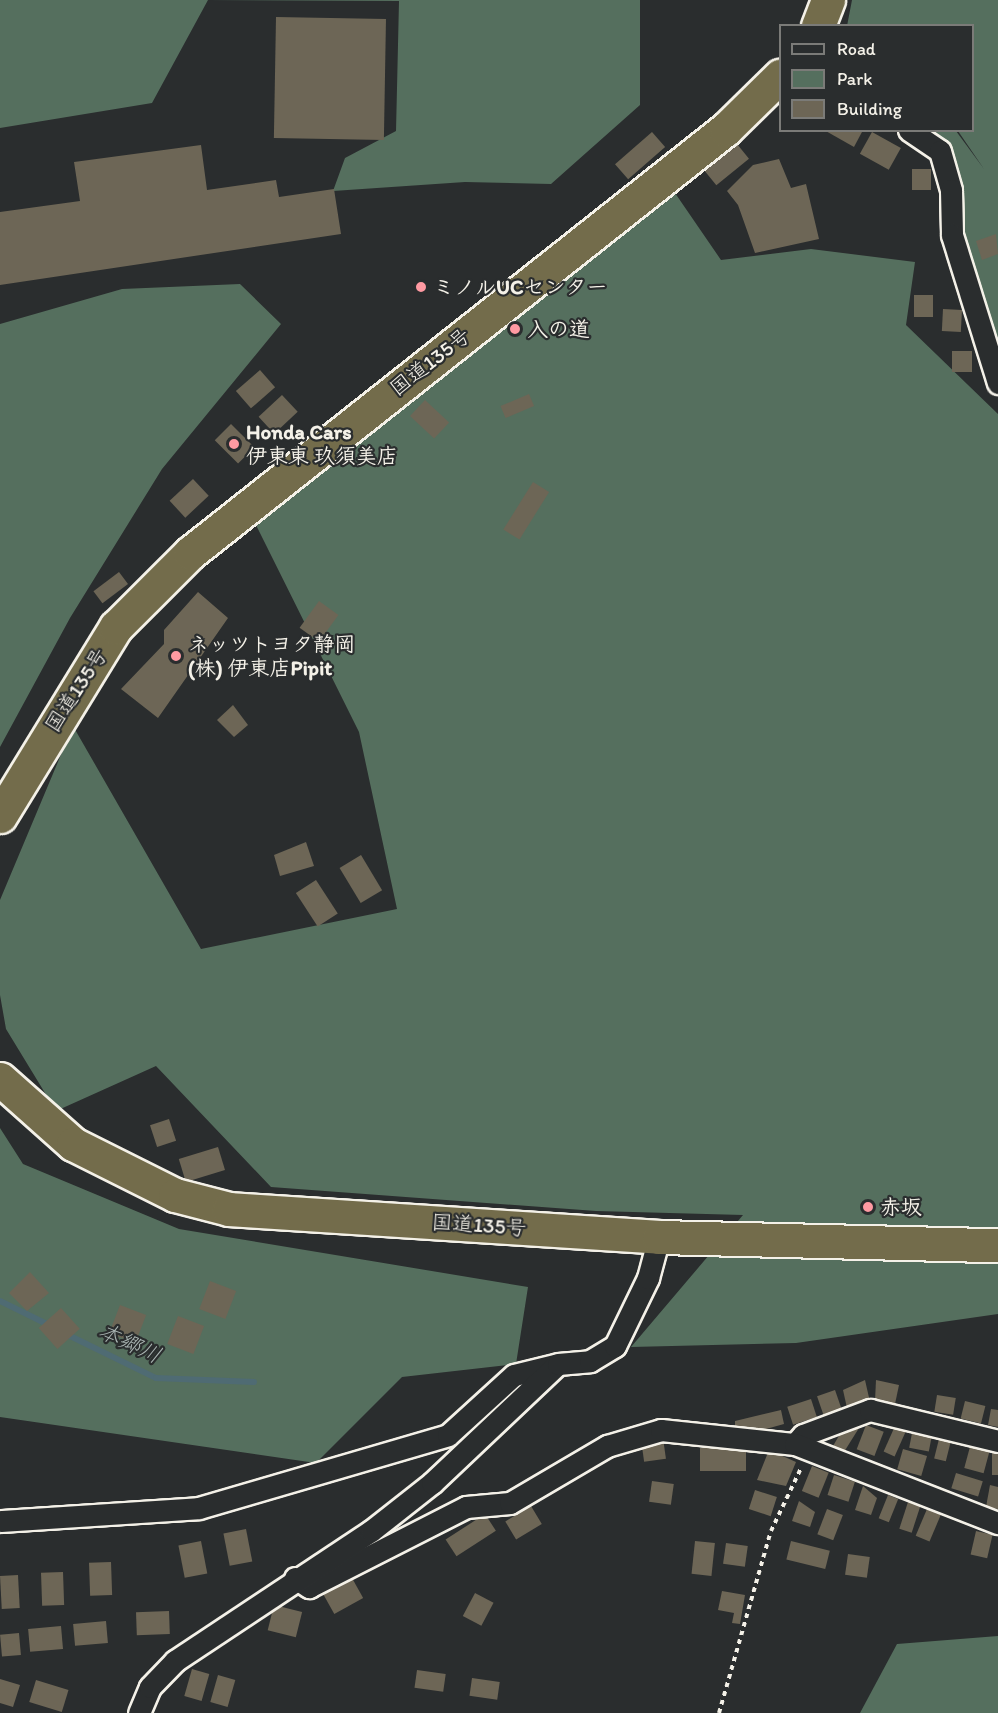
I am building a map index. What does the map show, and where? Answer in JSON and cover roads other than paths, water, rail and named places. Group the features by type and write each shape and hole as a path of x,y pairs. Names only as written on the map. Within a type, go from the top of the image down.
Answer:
{"highway":[{"path":"819,24 828,0"},
{"name":"国道135号","path":"0,816 116,627 190,553 717,136 779,77"},
{"name":"国道135号","path":"0,1079 73,1144 175,1195 229,1209 659,1236 998,1245"}],"street":[{"path":"912,132 940,150 951,190 952,235 998,383"},
{"path":"0,1521 199,1508 448,1434 514,1375 558,1364 590,1361 615,1346 648,1278 659,1236"},
{"path":"139,1713 150,1687 175,1660 295,1578 372,1531 432,1483 558,1364"},
{"path":"802,1447 803,1434 870,1410 998,1441"},
{"path":"295,1578 309,1587 466,1507 510,1503 607,1446 661,1430 802,1447 998,1523"}],"waterway":[{"name":"本郷川","path":"0,1301 49,1325"},
{"name":"本郷川","path":"64,1333 156,1378 254,1382"}],"place":[{"name":"ミノルUCセンター","path":"421,287"},
{"name":"入の道","path":"515,329"},
{"name":"Honda Cars 伊東東 玖須美店","path":"234,444"},
{"name":"ネッツトヨタ静岡 (株) 伊東店Pipit","path":"176,656"},
{"name":"赤坂","path":"868,1207"}]}
